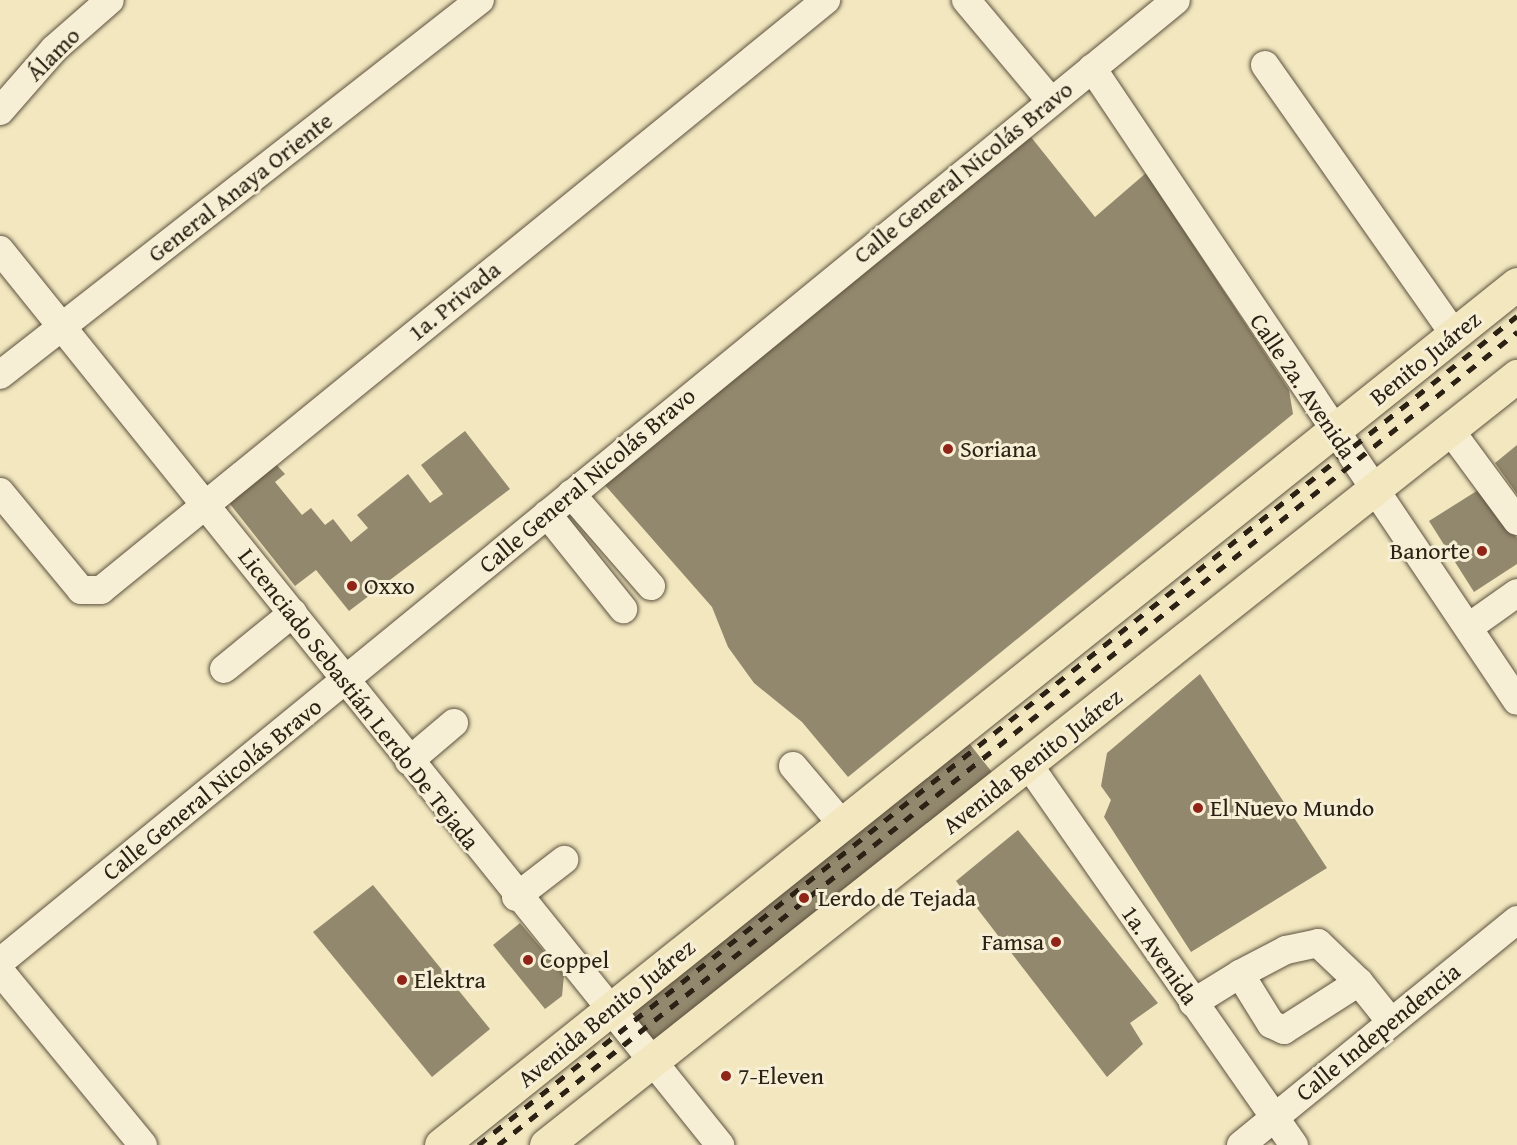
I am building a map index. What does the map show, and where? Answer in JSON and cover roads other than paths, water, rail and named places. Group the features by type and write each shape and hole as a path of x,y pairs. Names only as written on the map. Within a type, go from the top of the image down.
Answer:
{"main road":[{"name":"Benito Juárez","path":"1333,432 1517,284"},
{"name":"Avenida Benito Juárez","path":"546,1145 654,1063 1517,376"},
{"name":"Avenida Benito Juárez","path":"441,1145 1333,432"}],"street":[{"name":"Álamo","path":"0,111 54,49 110,0"},
{"name":"General Anaya Oriente","path":"0,375 480,0"},
{"name":"1a. Privada","path":"0,492 81,590 101,590 826,0"},
{"path":"966,0 1049,99"},
{"name":"Calle General Nicolás Bravo","path":"0,962 1049,99 1092,68 1176,0"},
{"path":"1265,64 1455,335"},
{"name":"Calle 2a. Avenida","path":"1092,68 1333,432 1469,627 1517,701"},
{"name":"Licenciado Sebastián Lerdo De Tejada","path":"0,250 63,325 346,679 522,904 720,1145"},
{"path":"1450,430 1517,521"},
{"path":"571,494 651,586"},
{"path":"547,514 623,609"},
{"path":"1469,627 1517,593"},
{"path":"224,669 293,613"},
{"path":"403,754 448,716"},
{"name":"1a. Avenida","path":"1028,764 1294,1145"},
{"path":"793,766 842,825"},
{"path":"522,904 569,867"},
{"name":"Calle Independencia","path":"1241,1145 1272,1116 1517,920"},
{"path":"1193,1003 1240,974 1286,950 1318,943 1359,982 1391,1022"},
{"path":"0,971 143,1145"},
{"path":"1240,974 1271,1024 1284,1030 1359,982"}],"railway":[{"path":"478,1145 1517,316"},
{"path":"498,1145 1517,332"}],"place":[{"name":"Soriana","path":"948,449"},
{"name":"Banorte","path":"1482,551"},
{"name":"Oxxo","path":"352,586"},
{"name":"El Nuevo Mundo","path":"1198,808"},
{"name":"Lerdo de Tejada","path":"804,898"},
{"name":"Famsa","path":"1056,942"},
{"name":"Coppel","path":"528,960"},
{"name":"Elektra","path":"402,980"},
{"name":"7-Eleven","path":"726,1076"}]}
